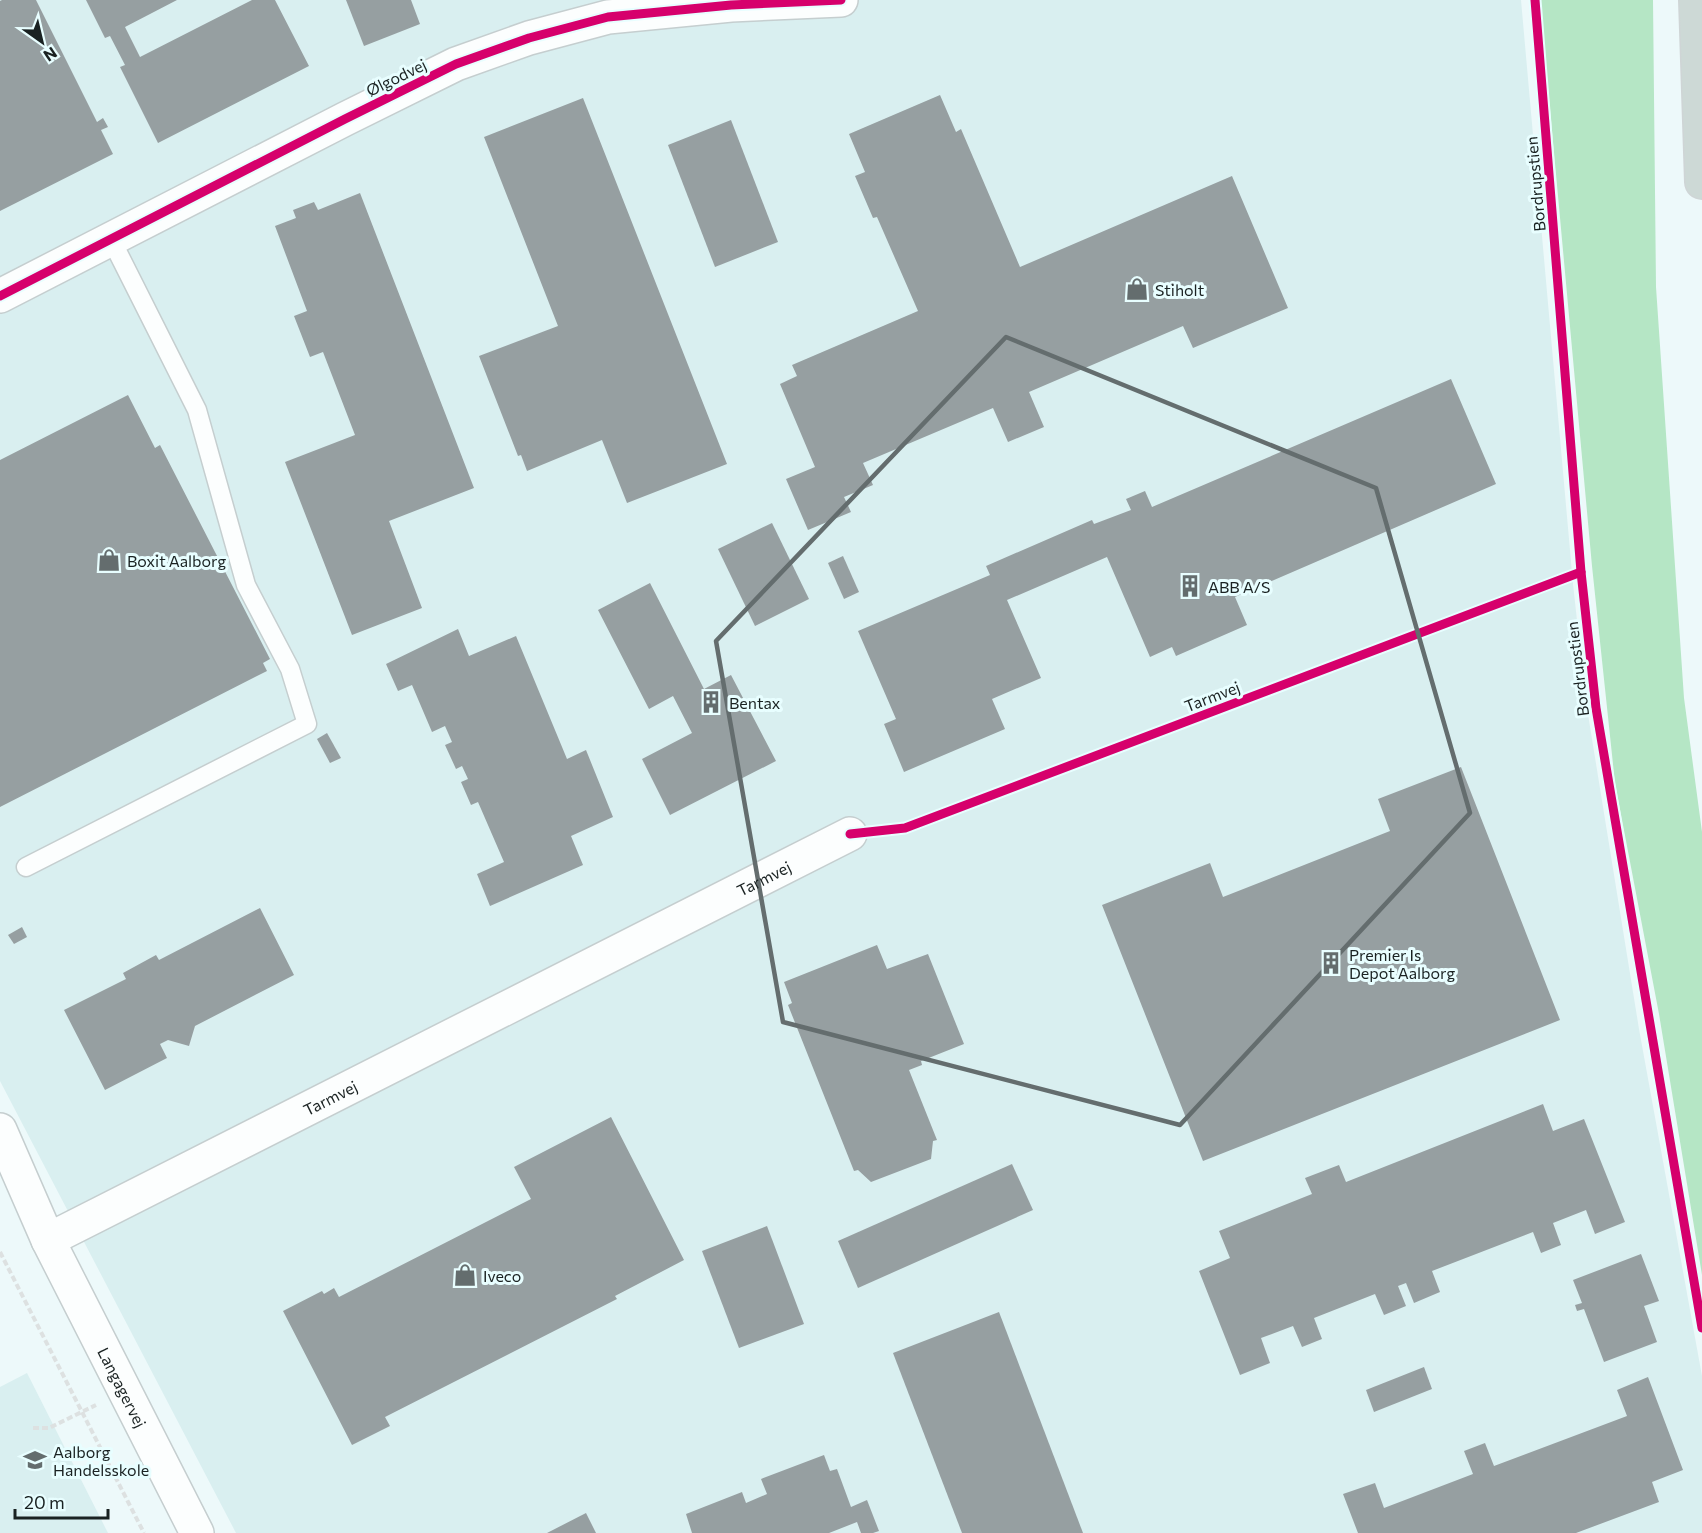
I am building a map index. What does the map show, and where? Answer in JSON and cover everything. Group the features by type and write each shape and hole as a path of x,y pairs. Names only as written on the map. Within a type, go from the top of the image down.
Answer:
{"highway":[{"path":"1696,0 1702,182"}],"street":[{"name":"Ølgodvej","path":"0,296 456,64 529,38 608,17 731,5 841,0"},
{"name":"Tarmvej","path":"48,1240 850,834"},
{"name":"Langagervej","path":"0,1130 48,1240 197,1533"},
{"name":"Langagervej","path":"0,1158 48,1240"}],"lane":[{"path":"26,867 307,724 290,669 246,585 197,410 111,239"}],"path":[{"path":"0,1252 144,1533"},
{"path":"33,1428 49,1428 102,1401"}],"highlighted area":[{"path":"1006,337 1376,488 1470,813 1180,1125 783,1022 716,641"}],"shaded area":[{"path":"0,0 1521,0 1573,584 1586,702 1639,1029 1702,1376 1702,1533 236,1533 0,1081"},
{"name":"Aalborg Handelsskole","path":"27,1373 108,1533 0,1533 0,1387"}],"green space":[{"path":"1540,0 1653,0 1656,287 1684,698 1702,832 1702,1275 1659,1014 1615,783 1592,566"}],"building":[{"path":"36,0 97,122 103,118 108,127 101,130 113,154 0,211 0,1"},
{"path":"86,0 177,0 125,27 140,57 252,0 275,0 309,66 158,143 120,67 125,65 110,36 105,38"},
{"path":"346,0 411,0 420,24 364,46"},
{"path":"940,95 956,132 961,129 1020,267 1232,176 1288,308 1193,348 1183,326 1029,392 1044,427 1008,442 993,408 863,463 873,485 844,497 851,512 808,530 786,479 815,467 780,384 797,376 792,365 918,311 877,217 873,218 855,176 865,172 849,134"},
{"path":"583,98 727,464 627,503 602,440 527,471 521,455 518,456 479,356 558,326 484,137"},
{"path":"731,120 778,242 715,267 668,145"},
{"path":"360,193 474,488 389,521 422,608 352,635 285,462 355,435 323,352 310,357 294,316 307,311 275,226 296,218 293,210 314,202 318,210"},
{"name":"ABB A/S","path":"1451,379 1496,484 1235,597 1247,625 1176,656 1172,647 1150,657 1107,557 1007,600 1041,678 992,699 1005,729 904,772 884,724 896,719 858,631 990,575 986,566 1092,520 1094,524 1131,510 1126,499 1145,491 1152,507"},
{"name":"Boxit Aalborg","path":"128,395 155,448 160,445 270,659 263,663 267,671 0,807 0,460"},
{"path":"772,523 809,599 755,626 718,549"},
{"path":"843,556 859,592 844,599 828,563"},
{"name":"Bentax","path":"650,583 704,689 731,675 776,761 670,815 642,759 692,733 673,696 649,709 598,610"},
{"path":"458,629 469,656 516,636 567,759 586,750 613,817 571,836 583,865 490,906 477,874 504,862 478,802 471,805 461,782 468,779 462,766 456,769 445,745 452,742 445,726 432,732 412,685 398,691 386,664"},
{"path":"327,733 341,758 330,763 317,739"},
{"name":"Premier Is Depot Aalborg","path":"1461,767 1560,1020 1203,1161 1102,905 1210,863 1223,897 1390,831 1378,799"},
{"path":"260,908 294,975 195,1026 189,1046 168,1040 160,1044 167,1058 105,1090 64,1010 126,979 123,973 156,955 159,960"},
{"path":"22,927 27,937 14,944 8,935"},
{"path":"877,945 887,969 928,954 964,1044 921,1061 922,1065 909,1070 937,1140 933,1141 931,1159 871,1182 858,1170 854,1171 788,1005 792,1003 784,982"},
{"path":"1543,1104 1553,1131 1584,1119 1625,1222 1595,1234 1586,1210 1553,1223 1561,1245 1541,1253 1533,1232 1432,1271 1440,1292 1414,1303 1406,1283 1398,1286 1406,1306 1384,1315 1375,1294 1314,1318 1322,1339 1302,1347 1293,1326 1261,1338 1270,1363 1240,1375 1199,1271 1230,1258 1219,1231 1312,1194 1305,1178 1339,1165 1346,1182"},
{"path":"611,1117 684,1260 615,1296 617,1299 385,1417 390,1426 352,1445 283,1311 322,1291 324,1294 334,1288 339,1297 531,1199 514,1167"},
{"path":"1012,1164 1033,1210 858,1288 838,1241"},
{"path":"767,1226 804,1324 739,1348 702,1251"},
{"path":"1641,1254 1659,1301 1644,1306 1657,1342 1604,1362 1584,1309 1577,1311 1575,1305 1582,1303 1573,1280"},
{"path":"999,1312 1083,1533 962,1533 893,1353"},
{"path":"1424,1367 1432,1389 1374,1412 1366,1390"},
{"path":"1648,1377 1683,1470 1652,1482 1659,1502 1576,1533 1358,1533 1343,1494 1375,1483 1384,1508 1473,1474 1464,1451 1485,1443 1494,1466 1627,1416 1617,1390"},
{"path":"824,1455 830,1471 837,1469 851,1507 867,1500 879,1531 861,1533 857,1522 829,1533 692,1533 686,1514 742,1492 746,1503 767,1494 761,1479"},
{"path":"586,1513 596,1533 547,1533"}],"cycle path":[{"path":"0,296 456,64 529,38 608,17 731,5 841,0"},
{"name":"Bordrupstien","path":"1535,0 1581,572 1596,708 1702,1328"},
{"path":"850,834 905,828 1581,572"}],"place":[{"name":"Stiholt","path":"1137,289"},
{"name":"Boxit Aalborg","path":"109,560"},
{"name":"ABB A/S","path":"1190,586"},
{"name":"Bentax","path":"711,702"},
{"name":"Premier Is Depot Aalborg","path":"1331,963"},
{"name":"Iveco","path":"465,1275"},
{"name":"Aalborg Handelsskole","path":"35,1460"}]}
